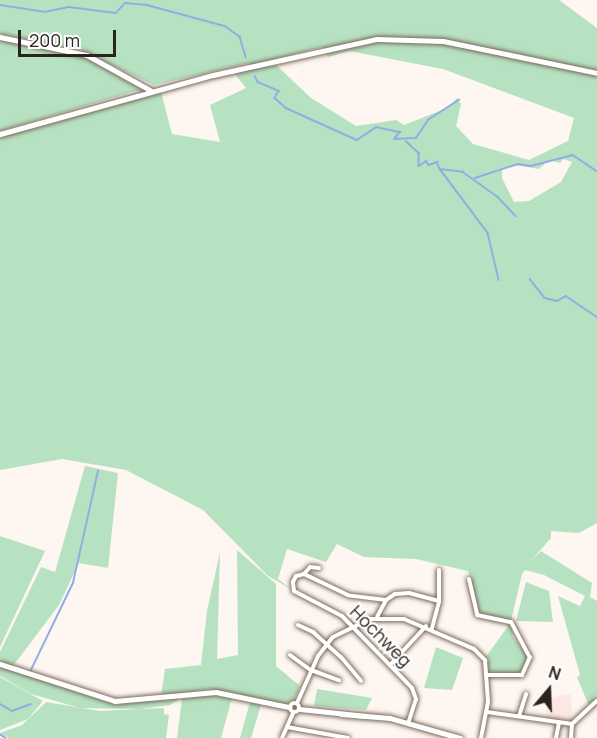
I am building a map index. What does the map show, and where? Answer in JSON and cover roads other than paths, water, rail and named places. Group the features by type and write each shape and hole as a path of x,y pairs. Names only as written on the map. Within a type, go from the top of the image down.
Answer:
{"main road":[{"path":"0,134 152,91 336,45 396,38 443,41 597,73"}],"street":[{"path":"0,37 87,55 152,91"},
{"path":"319,568 310,567 304,574 348,595 386,600 402,593 439,601"},
{"path":"432,628 439,601 439,570"},
{"name":"Hochweg","path":"304,574 294,578 294,591 329,606 353,625 415,692 408,723"},
{"path":"469,579 477,615 511,622 530,657 522,675 488,675"},
{"path":"376,618 386,600"},
{"path":"0,664 116,701 216,692 289,706 297,703 311,670 326,644 353,625 376,618 432,628 481,655 488,675 487,712 481,738"},
{"path":"298,625 326,644 361,681"},
{"path":"390,664 426,626"},
{"path":"291,655 311,670 339,680"},
{"path":"519,716 526,694"},
{"path":"571,738 572,724 597,701"},
{"path":"297,703 300,708"},
{"path":"289,706 293,713"},
{"path":"282,738 293,713 300,708 408,723 460,738"},
{"path":"487,712 572,724"},
{"path":"556,738 559,722"},
{"path":"287,727 348,738"}],"waterway":[{"path":"0,5 45,12 69,7 116,13 125,3 147,5 225,26 240,37 246,57"},
{"path":"255,76 258,82 279,91 275,98 286,108 357,140 376,127 400,132 395,139 416,138 428,120 459,100"},
{"path":"406,141 419,153 419,166 426,161 429,165 437,162 440,169 463,172 498,197 516,216"},
{"path":"475,178 518,164 531,166 573,155 597,171"},
{"path":"440,169 488,233 499,280"},
{"path":"530,279 545,298 557,301 566,296 597,317"},
{"path":"30,672 73,583 98,471"},
{"path":"0,704 12,711 31,704"},
{"path":"0,734 6,738"}]}
